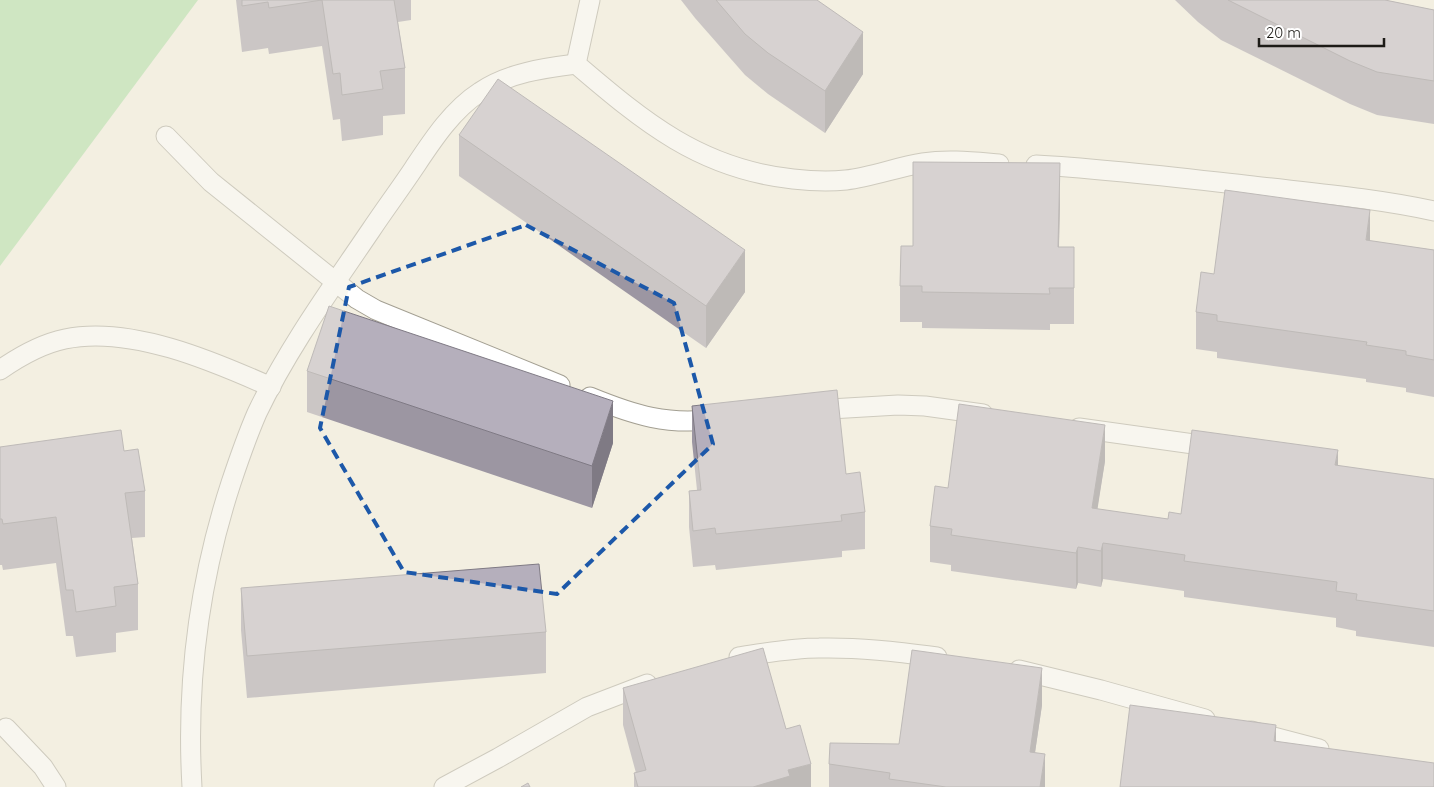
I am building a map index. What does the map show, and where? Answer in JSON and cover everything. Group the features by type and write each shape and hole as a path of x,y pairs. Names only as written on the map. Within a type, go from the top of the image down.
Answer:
{"lane":[{"path":"576,64 590,0"},
{"path":"192,787 191,722 193,674 198,622 209,558 242,452 257,414 270,387 335,282 446,124 480,91 521,74 540,69 576,64 643,118 688,147 715,161 748,172 775,177 810,181 846,180 922,163 942,161 1084,168 1319,193 1434,211"},
{"path":"166,136 211,182 335,282 357,299 376,310 622,410 650,418 676,422 707,421 735,416"},
{"path":"0,370 17,358 40,347 66,339 101,336 124,338 196,356 229,368 270,387"},
{"path":"795,411 898,405 925,406 1002,416"},
{"path":"1061,425 1228,449"},
{"path":"718,663 778,651 819,648 883,650 958,660"},
{"path":"1004,668 1092,688 1332,752"},
{"path":"444,787 587,707 628,690 664,679"},
{"path":"6,728 43,767 56,787"}],"highlighted area":[{"path":"526,225 674,303 713,444 557,594 404,572 320,428 349,287"}],"green space":[{"path":"0,0 198,0 0,266"}],"building":[{"path":"242,0 322,0 269,8 268,2 242,6"},
{"path":"322,0 394,0 405,68 380,71 383,89 342,95 340,73 333,74"},
{"path":"716,0 817,0 863,32 825,91 768,53 745,34"},
{"path":"1228,0 1385,0 1434,10 1434,81 1377,72 1350,61"},
{"path":"498,79 745,250 706,306 459,135"},
{"path":"913,162 1060,163 1058,247 1074,247 1074,288 1049,288 1050,294 922,292 922,286 900,286 901,246 913,246"},
{"path":"1225,190 1370,210 1366,240 1434,250 1434,360 1406,355 1406,351 1366,345 1367,342 1217,321 1217,315 1196,312 1201,272 1214,274"},
{"path":"329,306 613,401 592,466 307,371"},
{"path":"837,390 846,474 860,472 865,512 841,515 842,521 716,534 715,528 693,531 689,491 701,490 692,406"},
{"path":"959,404 1105,425 1092,508 1168,519 1169,512 1181,514 1192,430 1338,450 1335,465 1434,479 1434,611 1356,600 1357,594 1336,591 1337,582 1184,561 1185,555 1103,543 1101,551 1078,547 1076,553 951,535 952,529 930,526 935,486 948,488"},
{"path":"121,430 124,451 138,449 145,491 125,493 138,584 114,587 116,606 76,612 73,590 66,590 56,517 3,524 2,519 0,519 0,447"},
{"path":"539,564 546,632 247,656 241,588"},
{"path":"763,648 786,729 800,725 811,764 788,770 790,776 753,787 638,787 634,773 646,770 623,688"},
{"path":"912,650 1042,668 1030,752 1045,754 1040,787 946,787 889,779 890,773 829,764 830,743 899,744"},
{"path":"1130,705 1276,725 1274,741 1434,763 1434,787 1120,787"},
{"path":"528,783 530,787 521,787"}]}
